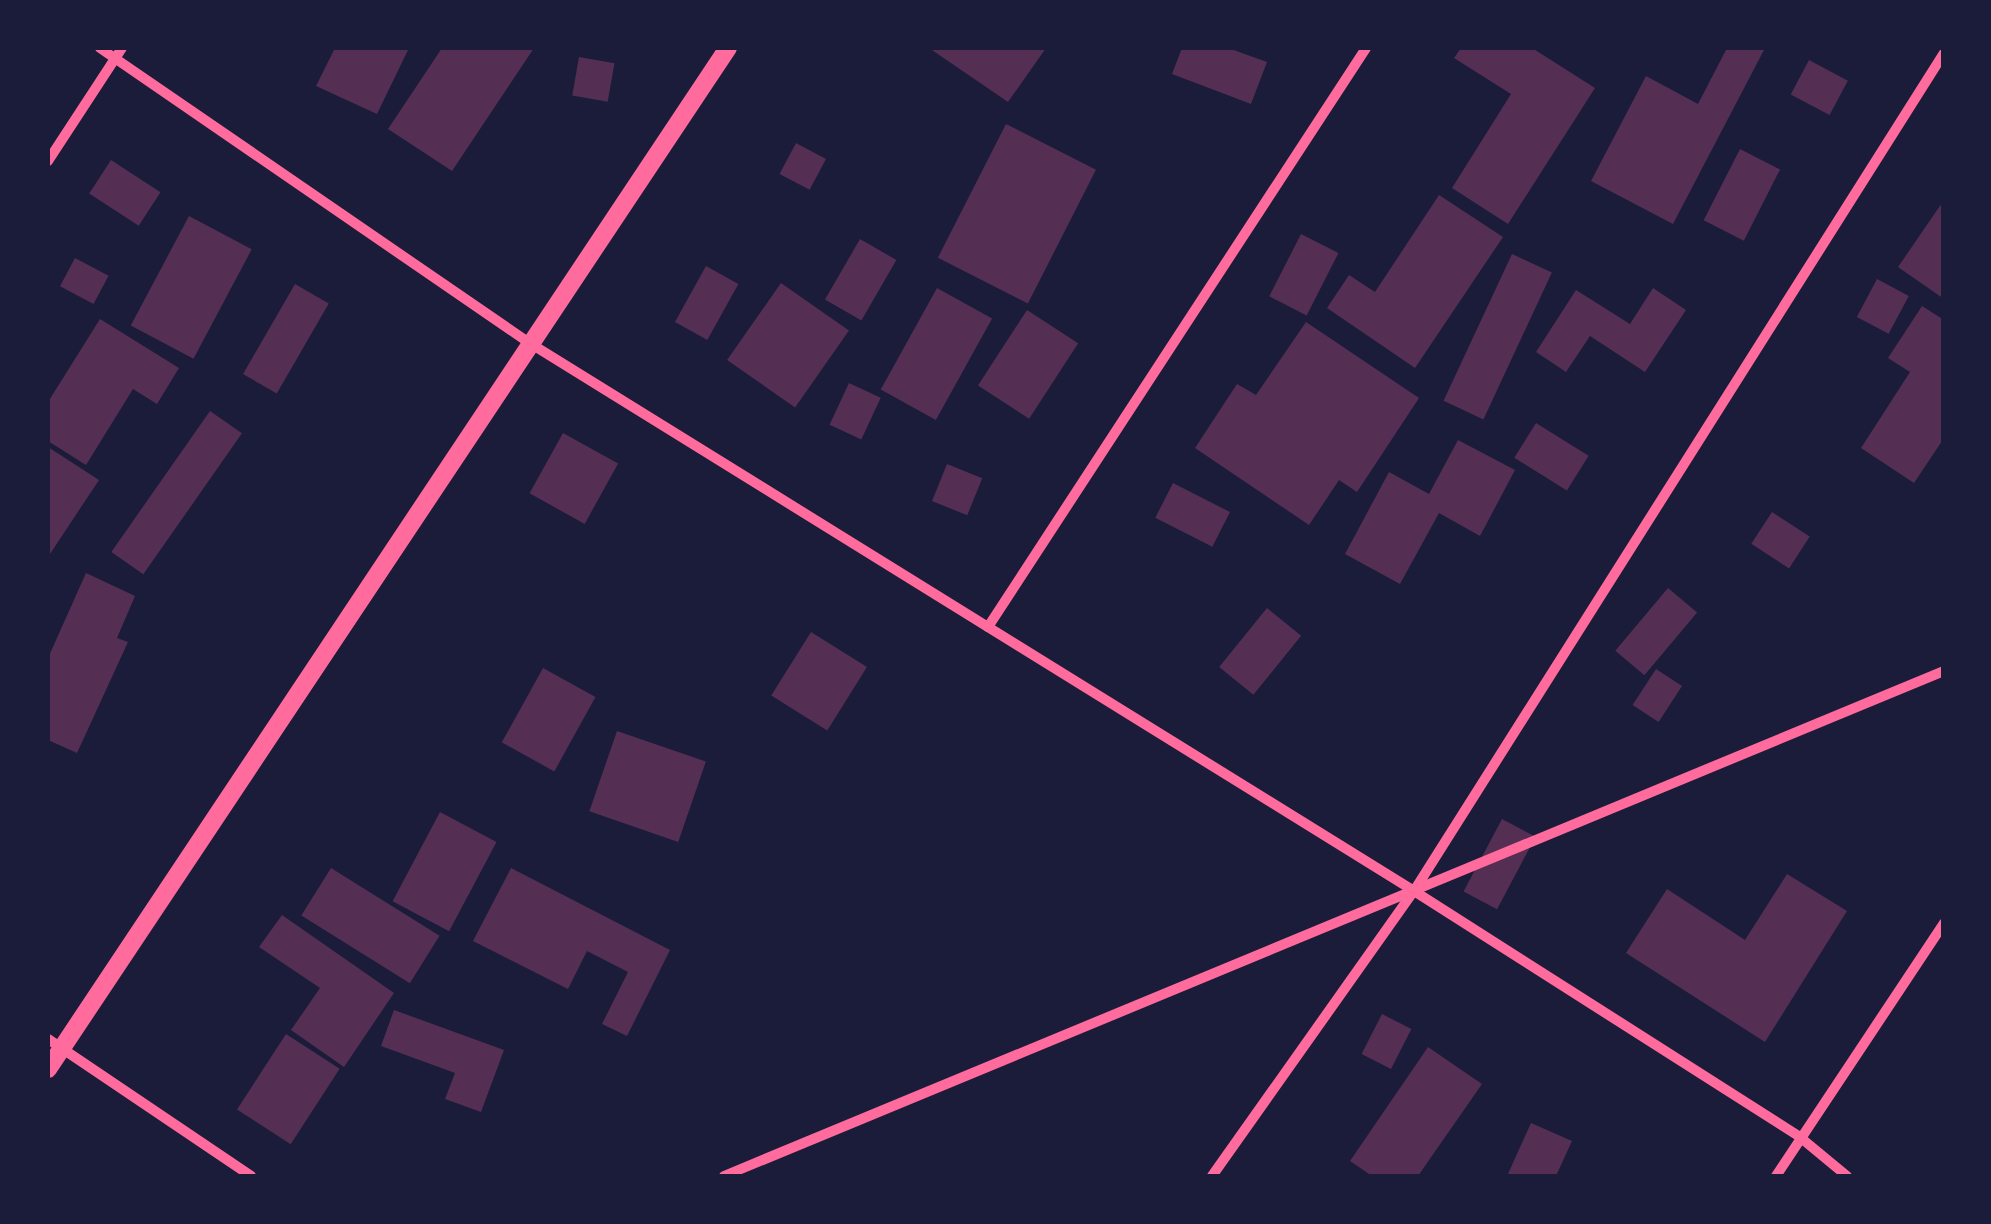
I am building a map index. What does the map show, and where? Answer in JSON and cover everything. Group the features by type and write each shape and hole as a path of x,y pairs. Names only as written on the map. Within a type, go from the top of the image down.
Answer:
{"street":[{"path":"100,48 528,342 1414,890 1801,1138 1846,1176"},
{"path":"48,161 122,48"},
{"path":"48,1069 54,1044 728,48"},
{"path":"988,626 1366,48"},
{"path":"1212,1176 1414,890 1944,53"},
{"path":"724,1176 1944,671"},
{"path":"1776,1176 1944,923"},
{"path":"54,1044 251,1176"}],"building":[{"path":"335,48 409,48 377,114 316,86"},
{"path":"442,48 534,48 452,171 388,129"},
{"path":"929,48 1046,48 1008,102"},
{"path":"1182,48 1228,48 1267,62 1251,104 1172,74"},
{"path":"1461,48 1532,48 1595,88 1508,224 1452,188 1511,94 1454,58"},
{"path":"1727,48 1765,48 1673,224 1591,181 1646,76 1698,104"},
{"path":"579,57 614,63 608,102 572,95"},
{"path":"1809,60 1848,81 1830,115 1791,94"},
{"path":"1006,124 1096,170 1028,304 938,258"},
{"path":"796,143 826,159 810,190 780,174"},
{"path":"1740,149 1780,169 1744,241 1704,220"},
{"path":"111,160 160,192 139,226 89,194"},
{"path":"1439,195 1503,237 1415,368 1327,308 1349,275 1375,292"},
{"path":"1944,200 1944,299 1898,267"},
{"path":"189,216 252,249 193,359 131,325"},
{"path":"1301,234 1338,253 1307,315 1269,296"},
{"path":"860,239 896,260 861,321 825,300"},
{"path":"1512,254 1552,273 1483,419 1444,401"},
{"path":"75,258 109,276 94,304 60,286"},
{"path":"706,266 738,284 707,340 675,322"},
{"path":"1877,279 1909,296 1889,334 1857,317"},
{"path":"781,283 849,331 795,408 727,360"},
{"path":"295,284 329,304 277,394 243,374"},
{"path":"937,288 992,319 936,420 881,389"},
{"path":"1653,288 1686,310 1645,372 1590,336 1566,372 1536,352 1576,290 1630,324"},
{"path":"1922,306 1944,320 1944,438 1914,483 1861,448 1910,372 1888,358"},
{"path":"1027,310 1078,343 1029,419 978,385"},
{"path":"100,319 179,368 157,404 133,389 86,465 48,441 48,402"},
{"path":"1306,322 1419,398 1357,492 1339,480 1309,525 1195,448 1237,384 1256,395"},
{"path":"849,383 881,398 861,439 830,425"},
{"path":"210,411 242,433 143,574 111,552"},
{"path":"1536,423 1589,456 1567,491 1514,458"},
{"path":"563,433 618,464 585,524 530,493"},
{"path":"1458,440 1515,470 1480,536 1439,513 1400,584 1345,554 1389,472 1429,494"},
{"path":"48,447 99,480 48,557"},
{"path":"947,464 982,478 967,515 932,501"},
{"path":"1173,483 1230,512 1212,547 1155,518"},
{"path":"1772,512 1810,537 1789,568 1751,544"},
{"path":"86,573 135,596 117,638 128,642 77,753 48,740 48,658"},
{"path":"1668,588 1697,612 1644,675 1615,651"},
{"path":"1267,608 1301,636 1253,695 1219,667"},
{"path":"811,632 867,667 827,731 771,696"},
{"path":"543,668 595,697 554,771 502,742"},
{"path":"1656,669 1682,686 1659,722 1633,705"},
{"path":"617,731 706,762 678,842 589,811"},
{"path":"440,812 497,842 449,931 393,901"},
{"path":"1502,819 1536,837 1497,909 1464,891"},
{"path":"331,868 440,936 410,983 301,915"},
{"path":"511,868 670,950 627,1036 602,1024 628,972 587,951 568,989 473,941"},
{"path":"1787,874 1847,911 1765,1042 1626,953 1667,889 1745,940"},
{"path":"282,915 394,993 344,1067 291,1030 320,988 259,947"},
{"path":"394,1010 504,1050 481,1112 445,1099 455,1073 381,1046"},
{"path":"1382,1014 1411,1029 1391,1069 1362,1054"},
{"path":"286,1034 340,1069 291,1144 237,1109"},
{"path":"1428,1047 1482,1084 1418,1176 1372,1176 1350,1161"},
{"path":"1531,1123 1572,1141 1556,1176 1507,1176"}]}
